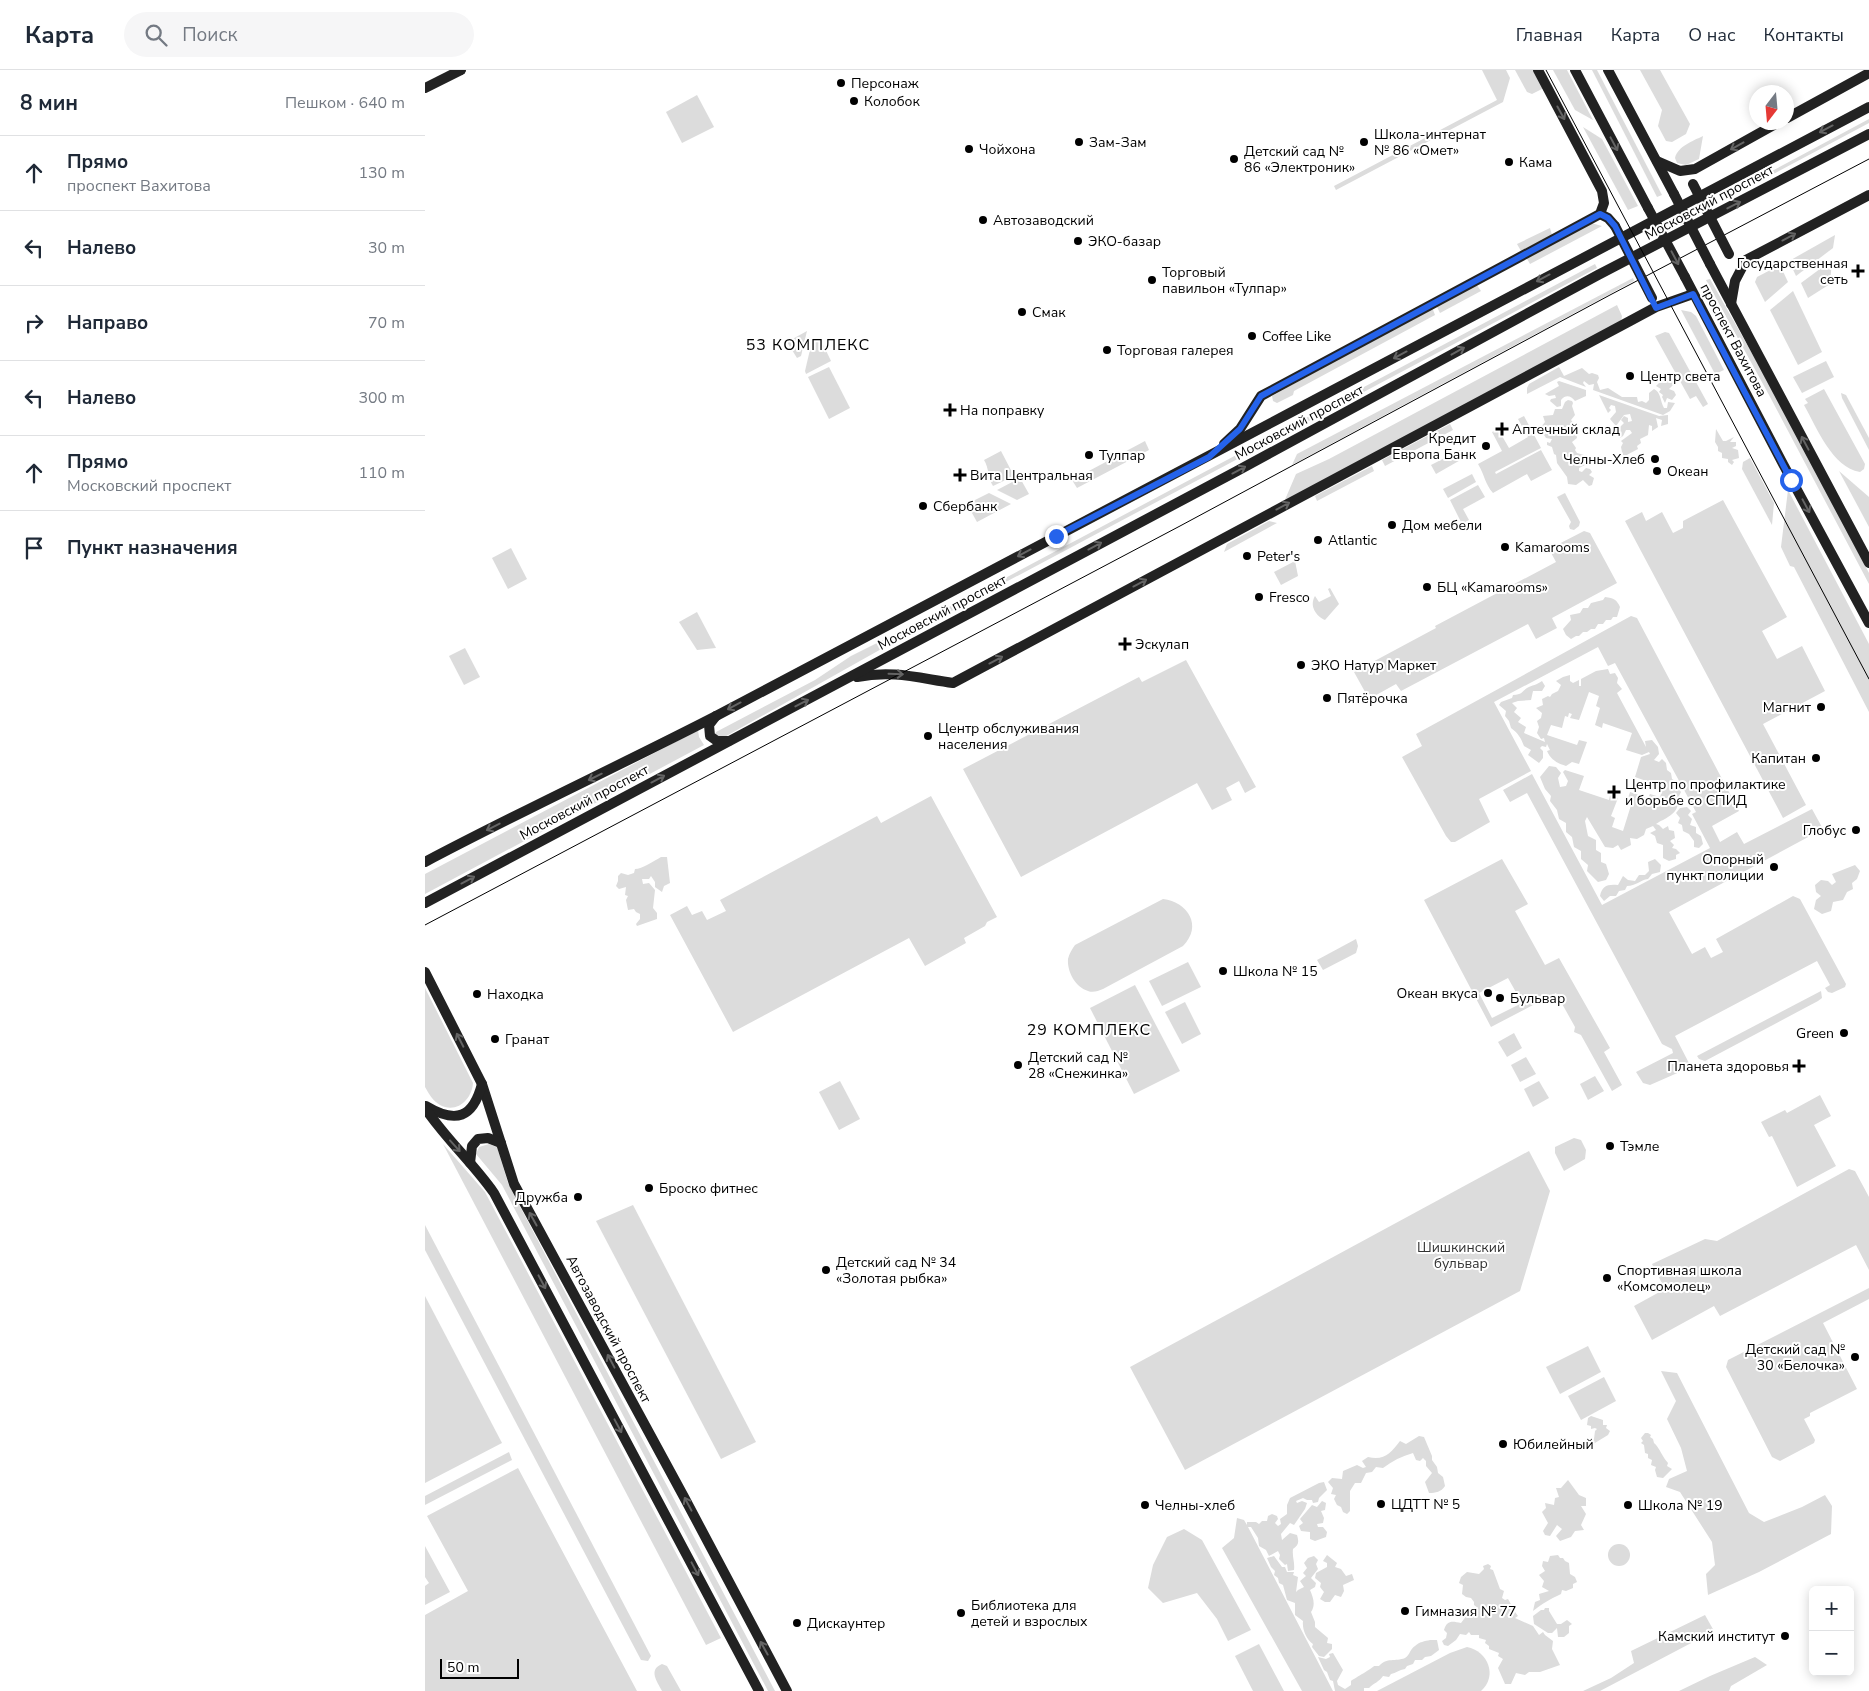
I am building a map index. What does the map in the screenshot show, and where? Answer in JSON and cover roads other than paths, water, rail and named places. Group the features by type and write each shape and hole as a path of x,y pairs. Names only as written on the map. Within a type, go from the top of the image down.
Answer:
{"main road":[{"path":"425,88 461,70"},
{"path":"1209,457 1240,429 1261,396 1600,214 1603,203 1602,191 1538,70"},
{"name":"проспект Вахитова","path":"1575,70 1869,623"},
{"name":"проспект Вахитова","path":"1608,70 1869,563"},
{"path":"1794,114 1869,73"},
{"name":"Московский проспект","path":"425,862 716,715 1209,457 1586,255 1869,107"},
{"path":"1657,161 1680,171 1695,169 1765,130"},
{"name":"Московский проспект","path":"425,903 1237,471 1598,275 1869,134"},
{"path":"1695,169 1691,175 1693,184 1729,254 1746,260"},
{"path":"1731,305 1735,280 1746,260 1869,195"},
{"path":"1600,214 1608,218 1615,226 1654,303"},
{"path":"848,679 876,674 901,674 953,683 1341,476 1654,303 1693,294"},
{"path":"716,715 709,725 710,736 717,742 729,741"},
{"name":"Автозаводский проспект","path":"425,972 483,1084 514,1184 787,1691"},
{"path":"425,1107 446,1116 457,1116 465,1113 473,1106 483,1084"},
{"path":"425,1107 441,1131 494,1192 759,1691"},
{"path":"469,1162 472,1146 477,1139 488,1138 501,1143"}],"tram line":[{"path":"1546,70 1869,679"},
{"path":"425,925 1869,159"}],"place":[{"name":"Персонаж","path":"841,83"},
{"name":"Колобок","path":"854,101"},
{"name":"Зам-Зам","path":"1079,142"},
{"name":"Школа-интернат № 86 «Омет»","path":"1364,142"},
{"name":"Чойхона","path":"969,149"},
{"name":"Детский сад № 86 «Электроник»","path":"1234,159"},
{"name":"Кама","path":"1509,162"},
{"name":"Автозаводский","path":"983,220"},
{"name":"ЭКО-базар","path":"1078,241"},
{"name":"Государственная сеть","path":"1858,271"},
{"name":"Торговый павильон «Тулпар»","path":"1152,280"},
{"name":"Смак","path":"1022,312"},
{"name":"Coffee Like","path":"1252,336"},
{"name":"Торговая галерея","path":"1107,350"},
{"name":"Центр света","path":"1630,376"},
{"name":"На поправку","path":"950,410"},
{"name":"Аптечный склад","path":"1502,429"},
{"name":"Кредит Европа Банк","path":"1486,446"},
{"name":"Тулпар","path":"1089,455"},
{"name":"Челны-Хлеб","path":"1655,459"},
{"name":"Океан","path":"1657,471"},
{"name":"Вита Центральная","path":"960,475"},
{"name":"Сбербанк","path":"923,506"},
{"name":"Дом мебели","path":"1392,525"},
{"name":"Atlantic","path":"1318,540"},
{"name":"Kamarooms","path":"1505,547"},
{"name":"Peter's","path":"1247,556"},
{"name":"БЦ «Kamarooms»","path":"1427,587"},
{"name":"Fresco","path":"1259,597"},
{"name":"Эскулап","path":"1125,644"},
{"name":"ЭКО Натур Маркет","path":"1301,665"},
{"name":"Пятёрочка","path":"1327,698"},
{"name":"Магнит","path":"1821,707"},
{"name":"Центр обслуживания населения","path":"928,736"},
{"name":"Капитан","path":"1816,758"},
{"name":"Центр по профилактике и борьбе со СПИД","path":"1614,792"},
{"name":"Глобус","path":"1856,830"},
{"name":"Опорный пункт полиции","path":"1774,867"},
{"name":"Школа № 15","path":"1223,971"},
{"name":"Океан вкуса","path":"1488,993"},
{"name":"Находка","path":"477,994"},
{"name":"Бульвар","path":"1500,998"},
{"name":"Green","path":"1844,1033"},
{"name":"Гранат","path":"495,1039"},
{"name":"Детский сад № 28 «Снежинка»","path":"1018,1065"},
{"name":"Планета здоровья","path":"1799,1066"},
{"name":"Тэмле","path":"1610,1146"},
{"name":"Броско фитнес","path":"649,1188"},
{"name":"Дружба","path":"578,1197"},
{"name":"Детский сад № 34 «Золотая рыбка»","path":"826,1270"},
{"name":"Спортивная школа «Комсомолец»","path":"1607,1278"},
{"name":"Детский сад № 30 «Белочка»","path":"1855,1357"},
{"name":"Юбилейный","path":"1503,1444"},
{"name":"ЦДТТ № 5","path":"1381,1504"},
{"name":"Челны-хлеб","path":"1145,1505"},
{"name":"Школа № 19","path":"1628,1505"},
{"name":"Гимназия № 77","path":"1405,1611"},
{"name":"Библиотека для детей и взрослых","path":"961,1613"},
{"name":"Дискаунтер","path":"797,1623"},
{"name":"Камский институт","path":"1785,1636"}],"district":[{"name":"53 КОМПЛЕКС","path":"808,344"},
{"name":"29 КОМПЛЕКС","path":"1089,1029"}],"park label":[{"name":"Шишкинский бульвар","path":"1461,1256"}]}
